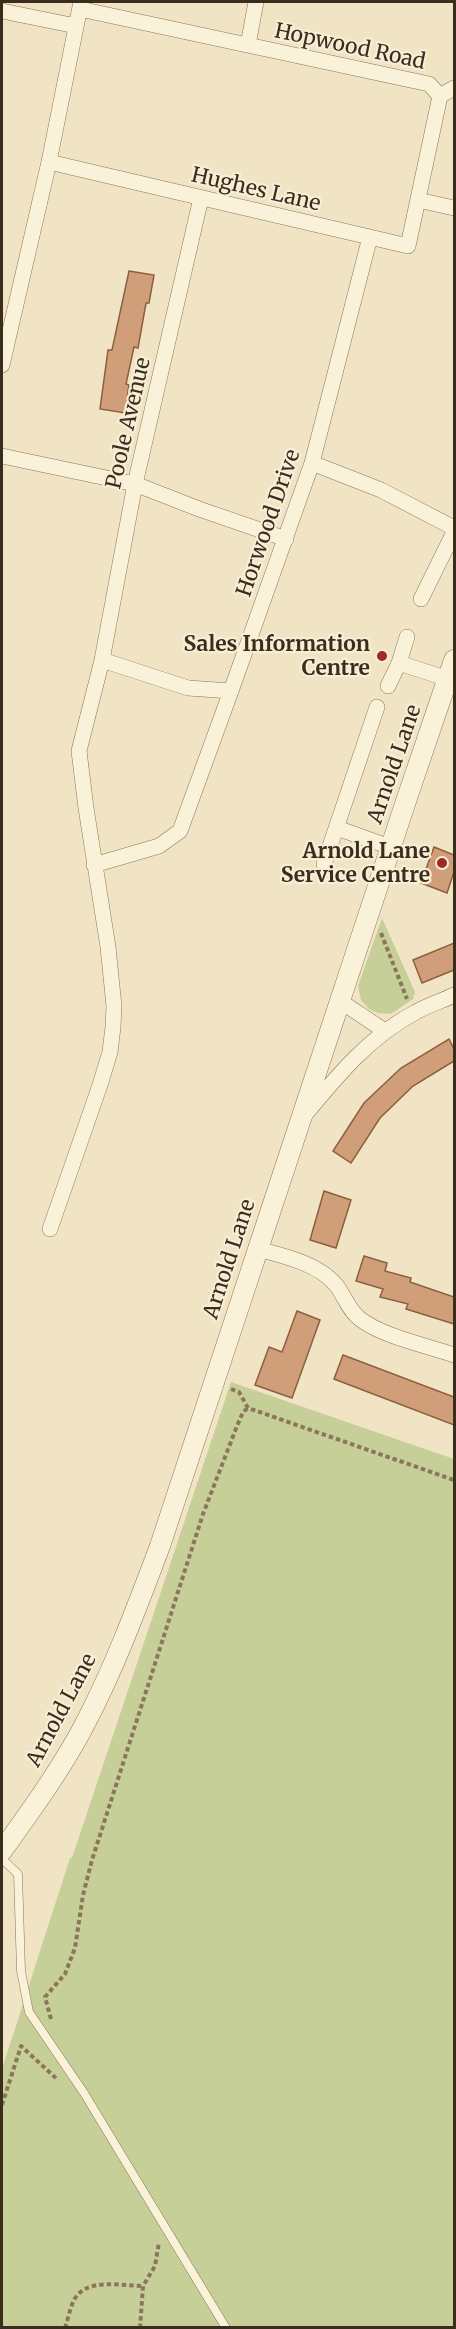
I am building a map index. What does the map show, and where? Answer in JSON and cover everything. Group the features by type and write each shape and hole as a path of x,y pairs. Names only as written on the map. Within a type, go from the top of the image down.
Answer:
{"street":[{"path":"248,45 256,2"},
{"path":"2,365 9,297 49,162 81,5"},
{"name":"Hopwood Road","path":"81,5 248,45 429,84 440,96 418,200"},
{"path":"2,11 76,26"},
{"path":"440,96 454,88"},
{"name":"Hughes Lane","path":"49,162 408,246 418,200"},
{"name":"Poole Avenue","path":"50,1228 100,1084 110,1052 113,1027 114,1006 108,946 94,865 79,751 102,660 135,484 201,198"},
{"path":"418,200 454,208"},
{"name":"Horwood Drive","path":"94,865 159,846 180,831 312,463 370,237"},
{"path":"2,456 135,484 286,539"},
{"path":"312,463 381,490 454,530 421,599"},
{"path":"388,686 399,663 407,637"},
{"path":"102,660 188,688 231,691"},
{"path":"399,663 451,670"},
{"name":"Arnold Lane","path":"2,1851 47,1788 87,1720 126,1635 160,1546 390,847 451,670"},
{"path":"324,864 377,707"},
{"path":"337,828 390,847"},
{"path":"301,1120 341,1071 385,1031 413,1013 454,995"},
{"path":"340,1000 385,1031"},
{"path":"258,1249 322,1271 337,1286 347,1306 359,1318 380,1330 454,1355"}],"lane":[{"path":"2,1859 18,1874 21,1971 29,2012 80,2087 226,2328"}],"path":[{"path":"371,907 413,1013"},
{"path":"229,1389 239,1392 248,1408 454,1480"},
{"path":"54,2026 45,1997 65,1974 75,1948 83,1894 92,1860 199,1525 237,1426 243,1412 248,1408"},
{"path":"2,2105 21,2046 72,2093 80,2087"},
{"path":"140,2328 143,2286 156,2266 159,2218"},
{"path":"65,2328 74,2301 81,2290 99,2285 143,2286"}],"green space":[{"path":"382,918 415,992 413,999 391,1014 378,1013 369,1009 361,1000 358,986"},
{"path":"231,1382 454,1459 454,2327 2,2328 2,2069 70,1858 72,1858"}],"building":[{"path":"129,271 154,275 149,303 146,303 138,348 134,347 126,384 129,385 125,413 100,409 108,350 112,350"},
{"name":"Arnold Lane Service Centre","path":"434,847 454,855 454,872 447,893 421,883"},
{"path":"454,943 454,970 422,983 413,960"},
{"path":"449,1039 454,1049 454,1061 413,1086 380,1118 351,1163 333,1151 364,1103 401,1068"},
{"path":"324,1191 351,1200 336,1248 310,1240"},
{"path":"364,1256 387,1263 385,1271 411,1278 410,1282 454,1297 454,1324 406,1309 408,1304 380,1297 383,1289 356,1281"},
{"path":"297,1311 320,1320 292,1398 255,1385 269,1347 282,1352"},
{"path":"343,1355 454,1397 454,1425 334,1379"}],"place":[{"name":"Sales Information Centre","path":"382,656"},
{"name":"Arnold Lane Service Centre","path":"442,863"}]}
